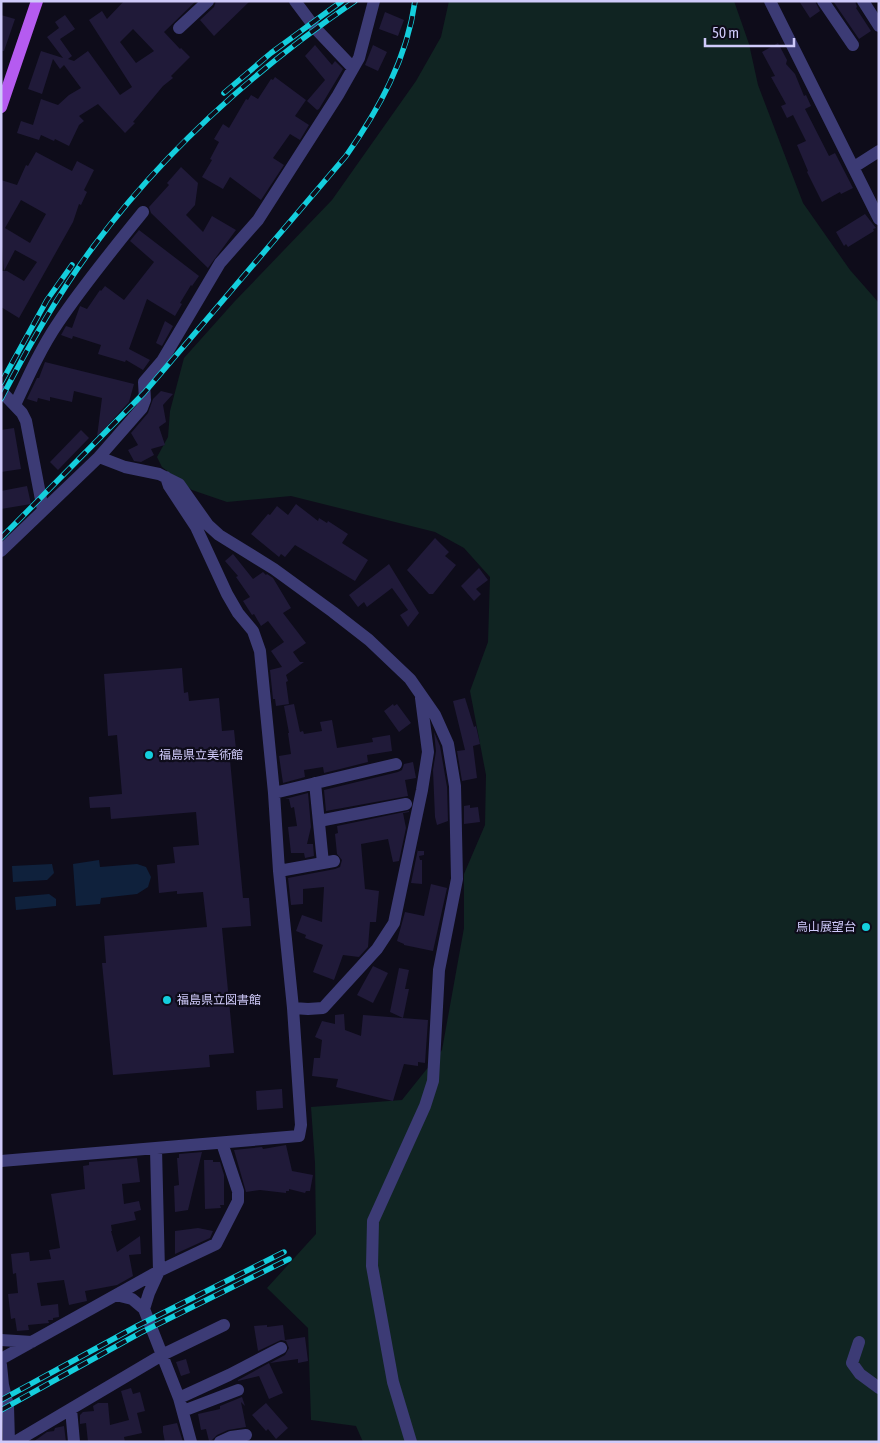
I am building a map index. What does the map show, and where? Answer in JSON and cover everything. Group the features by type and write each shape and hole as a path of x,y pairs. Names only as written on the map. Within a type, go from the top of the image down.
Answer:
{"main road":[{"path":"1,107 37,1"}],"street":[{"path":"179,28 208,1"},
{"path":"1,551 99,457 142,408 145,400 144,382 162,361 220,263 258,220 338,95 359,58 374,1"},
{"path":"770,1 879,219"},
{"path":"823,1 853,45"},
{"path":"863,1 879,26"},
{"path":"298,5 316,29 353,68"},
{"path":"854,167 879,151"},
{"path":"15,405 37,359 58,323 104,260 143,212"},
{"path":"1,391 15,405 26,421 43,510"},
{"path":"99,457 125,467 159,474 179,484 208,525 219,535 274,569 340,617 410,679 436,715 448,744 455,786 457,879 439,970 433,1081 425,1106 374,1221 372,1266 393,1382 411,1442"},
{"path":"1,1161 298,1136 301,1125 293,1008 260,651 253,631 238,613 227,594 196,527 169,486 166,477"},
{"path":"293,1008 323,1008 377,949 394,923 422,790 428,752 421,696"},
{"path":"274,793 396,764"},
{"path":"279,871 328,862 319,821 315,783"},
{"path":"319,821 406,804"},
{"path":"1,1359 159,1271 216,1244 238,1201 238,1191 222,1143"},
{"path":"144,1309 159,1271 156,1149"},
{"path":"116,1295 132,1299 144,1309 179,1398 191,1442"},
{"path":"15,1442 162,1355 224,1325"},
{"path":"1,1340 32,1342"},
{"path":"860,1342 852,1362 860,1374 879,1388"},
{"path":"179,1398 281,1348"},
{"path":"1,1365 8,1406 8,1442"},
{"path":"183,1412 238,1390"},
{"path":"71,1409 74,1442"},
{"path":"220,1442 246,1434"}],"green space":[{"path":"449,1 734,1 749,44 758,85 803,203 850,270 879,303 879,1442 363,1442 356,1426 311,1420 308,1328 267,1288 316,1234 315,1163 311,1107 402,1100 442,1050 464,928 464,874 485,825 486,775 470,691 488,642 490,577 464,548 435,532 291,496 227,502 192,490 162,467 157,457 168,437 170,411 184,358 235,301 332,200 416,81 441,37"}],"water":[{"path":"99,860 100,867 137,864 146,867 151,877 148,887 137,894 101,898 100,904 76,906 73,864"},
{"path":"52,864 54,873 47,880 13,882 12,866"},
{"path":"49,894 56,899 56,906 16,910 15,897"}],"building":[{"path":"124,1 196,1 164,32 190,57 171,76 173,78 163,86 125,133 98,104 79,116 84,121 79,125 69,146 41,135 39,140 17,133 21,121 33,125 41,99 58,105 69,95 81,88 64,65 60,69 53,59 42,94 28,89 41,51 63,58 47,37 59,28 55,22 65,15 75,29 60,39 72,56 68,59 74,61 88,51 120,95 132,87 89,20 102,11 107,19","holes":["133,29 154,51 136,63 120,42"]},
{"path":"216,1 250,1 214,36 200,20 214,7"},
{"path":"799,1 815,1 820,11 810,18"},
{"path":"833,1 855,1 856,8 871,31 859,39"},
{"path":"385,12 404,20 398,36 379,29"},
{"path":"1,15 15,19 4,51 1,51"},
{"path":"778,43 787,60 786,64 795,74 804,96 806,95 811,106 805,109 829,156 835,153 853,188 841,194 840,192 822,202 807,172 797,145 806,141 793,115 787,118 781,106 786,104 771,77 775,76 762,52"},
{"path":"315,45 332,65 335,61 343,69 317,110 307,101 325,80 305,56"},
{"path":"373,45 387,52 378,71 365,65"},
{"path":"275,77 306,100 295,116 309,125 300,140 290,134 273,158 284,165 261,200 230,177 223,189 202,177 212,160 210,159 219,142 214,139 223,124 229,128 246,99 248,100 251,95 258,99 271,79 273,80"},
{"path":"36,152 72,171 77,161 94,170 84,190 87,192 81,205 79,204 73,222 19,318 1,307 1,271 4,271 1,235 1,180 17,185 26,165 28,166","holes":["21,200 46,214 30,243 5,228","15,250 37,262 24,281 4,271"]},
{"path":"181,167 198,183 195,205 186,215 203,232 212,216 236,230 208,268 151,213 149,207 169,185 167,183"},
{"path":"865,214 876,228 848,247 846,244 844,246 836,232"},
{"path":"139,230 199,276 180,303 182,304 175,316 147,299 129,349 150,360 143,370 126,360 125,362 98,354 101,345 73,336 72,339 61,335 66,326 72,328 80,306 87,309 105,286 124,300 154,262 130,241"},
{"path":"165,321 173,326 162,346 156,343"},
{"path":"45,362 134,384 129,402 97,437 102,398 74,391 72,402 50,397 50,401 38,398 37,402 27,399 37,378 39,378"},
{"path":"161,391 173,394 163,405 166,422 159,427 165,445 151,449 154,455 141,462 134,461 128,450 138,445 131,433 148,413 153,399"},
{"path":"14,428 21,469 1,472 1,430"},
{"path":"81,430 89,438 58,470 50,462"},
{"path":"27,486 31,504 1,509 1,491"},
{"path":"296,504 318,521 319,518 327,523 328,521 348,534 342,543 368,560 355,581 295,545 285,557 281,554 279,557 251,534 277,506 288,515"},
{"path":"435,538 449,552 445,556 456,565 433,594 429,594 407,570"},
{"path":"233,554 253,579 263,572 273,578 291,608 283,613 306,643 293,652 300,662 304,662 286,675 289,704 276,706 275,699 273,699 270,670 282,667 271,651 284,642 268,621 261,626 243,601 250,597 236,577 238,576 225,561"},
{"path":"389,564 419,613 408,627 400,615 408,610 392,588 367,607 364,602 358,607 349,595"},
{"path":"479,568 488,580 476,589 481,594 474,601 461,586"},
{"path":"182,668 184,693 188,692 189,701 219,698 222,731 234,730 237,759 230,760 243,898 249,898 251,926 222,928 234,1053 209,1055 210,1067 113,1075 102,963 106,963 104,936 207,927 203,892 177,894 177,891 159,893 157,865 175,863 173,847 199,845 196,812 111,819 110,807 90,808 89,797 122,794 117,735 108,736 104,674"},
{"path":"465,698 474,727 476,726 480,744 473,746 477,778 462,781 457,751 465,750 453,701"},
{"path":"294,704 300,732 303,731 304,734 322,731 320,722 332,720 337,748 373,742 372,738 390,735 392,751 367,755 368,762 324,773 323,767 304,770 305,777 283,783 279,756 291,754 284,706"},
{"path":"393,704 394,706 397,704 411,723 399,732 384,711"},
{"path":"434,732 440,746 447,787 448,821 437,825 433,770 436,751"},
{"path":"413,762 416,778 405,780 408,796 326,811 324,790 398,772 402,770 404,764"},
{"path":"308,793 311,827 307,844 313,844 314,856 305,858 304,853 291,853 288,827 297,826 294,807 291,808 289,799 285,799"},
{"path":"470,805 470,808 478,807 480,822 464,824 464,806"},
{"path":"409,811 403,813 406,828 399,861 393,862 388,839 361,844 365,889 379,891 376,922 370,922 368,947 359,957 343,955 334,980 313,972 323,945 305,938 306,935 296,931 302,915 322,922 324,887 303,889 303,904 291,905 288,878 340,867 342,860 337,854 335,834 338,833 337,826"},
{"path":"418,849 418,851 424,851 424,855 419,856 420,860 422,860 422,884 411,883"},
{"path":"431,884 447,888 433,951 404,945 397,941 405,912 424,916"},
{"path":"373,966 388,973 373,1003 357,995"},
{"path":"399,968 409,970 405,989 409,989 403,1018 390,1012"},
{"path":"344,1014 345,1030 361,1036 363,1015 428,1020 425,1063 418,1062 418,1066 404,1064 393,1101 336,1087 338,1079 312,1076 314,1058 320,1058 322,1040 315,1037 322,1021 335,1024 335,1015"},
{"path":"282,1089 283,1108 257,1110 256,1091"},
{"path":"286,1145 292,1171 313,1175 310,1191 305,1193 289,1189 286,1193 260,1190 246,1192 234,1150 262,1147 263,1149"},
{"path":"202,1152 188,1210 175,1212 174,1186 179,1185 177,1158 179,1158 179,1154"},
{"path":"137,1158 140,1182 122,1184 124,1204 139,1201 141,1210 134,1212 136,1220 111,1225 117,1252 140,1236 141,1254 129,1255 133,1276 117,1285 85,1291 87,1301 69,1305 64,1280 37,1283 41,1306 58,1304 59,1317 48,1320 49,1323 28,1325 29,1330 17,1331 15,1318 11,1319 8,1294 18,1293 16,1273 13,1274 11,1254 29,1252 30,1261 51,1259 49,1250 60,1248 51,1194 85,1189 83,1166 89,1165 89,1162"},
{"path":"204,1160 220,1162 224,1175 224,1205 220,1205 221,1208 205,1209"},
{"path":"198,1228 213,1231 210,1238 175,1254 175,1231"},
{"path":"267,1325 267,1327 283,1325 285,1340 305,1337 308,1361 298,1363 298,1359 270,1363 285,1355 289,1348 286,1341 281,1340 258,1351 254,1326"},
{"path":"186,1359 190,1373 181,1376 176,1362"},
{"path":"269,1363 283,1393 269,1399 259,1376 238,1380"},
{"path":"131,1388 133,1394 140,1392 145,1411 137,1413 142,1433 124,1437 125,1442 88,1442 86,1423 80,1424 80,1415 83,1412 94,1411 93,1406 98,1403 108,1403 110,1425 129,1420 121,1391"},
{"path":"242,1397 245,1406 241,1402 246,1427 228,1430 209,1441 206,1429 201,1430 198,1414 220,1409 220,1406"},
{"path":"266,1403 288,1428 276,1439 252,1415"},
{"path":"177,1423 183,1442 165,1442 163,1426"},
{"path":"64,1426 66,1442 33,1442 47,1432"}],"railway":[{"path":"224,93 271,53 342,1"},
{"path":"1,399 33,340 68,283 93,247 150,177 181,144 248,83 282,54 355,1"},
{"path":"1,538 144,393 346,156 370,120 390,83 405,43 415,1"},
{"path":"1,383 47,300 72,265"},
{"path":"1,1400 137,1326 284,1252"},
{"path":"1,1410 140,1333 289,1259"}],"place":[{"name":"福島県立美術館","path":"149,755"},
{"name":"烏山展望台","path":"866,927"},
{"name":"福島県立図書館","path":"167,1000"}]}
